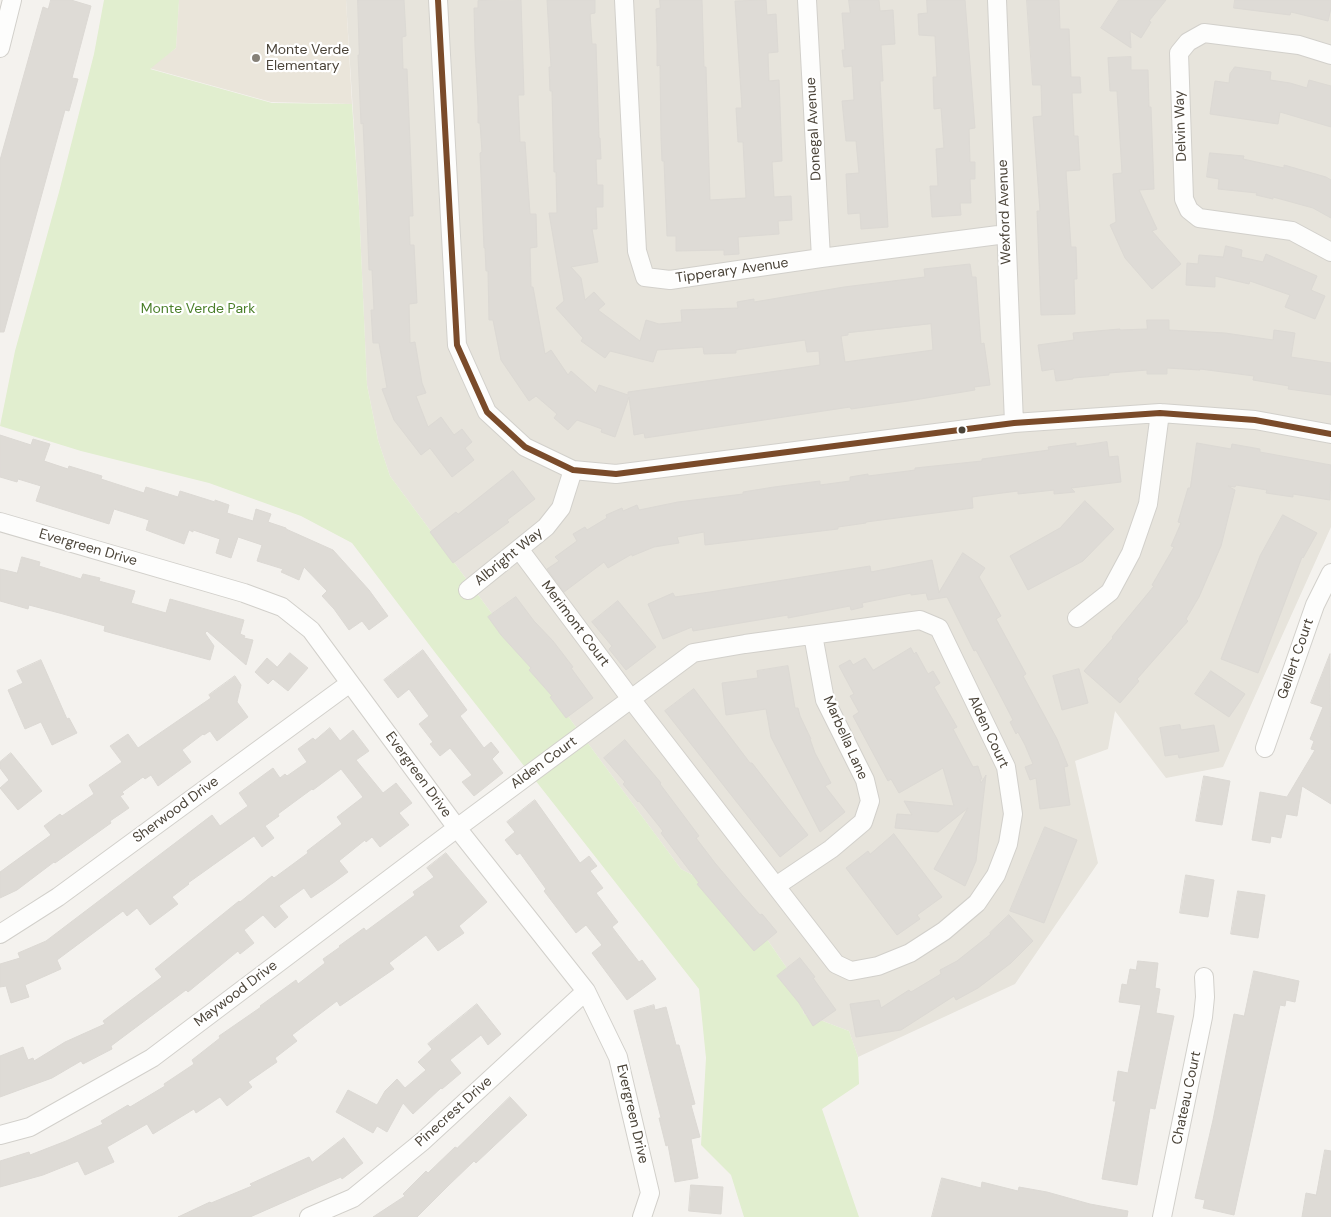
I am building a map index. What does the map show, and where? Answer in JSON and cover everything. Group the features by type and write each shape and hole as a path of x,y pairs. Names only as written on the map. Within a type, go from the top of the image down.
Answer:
{"street":[{"path":"0,48 12,0"},
{"path":"438,0 456,345 487,412 525,447 573,470 616,474 1014,423 1160,413 1255,420 1331,434"},
{"name":"Tipperary Avenue","path":"624,0 637,251 645,277 670,280 1006,234"},
{"name":"Donegal Avenue","path":"807,0 821,258"},
{"name":"Wexford Avenue","path":"997,0 1014,423"},
{"name":"Delvin Way","path":"1331,55 1299,45 1204,33 1188,42 1179,53 1184,199 1189,210 1199,218 1292,232 1331,252"},
{"path":"1077,618 1110,592 1131,553 1148,504 1160,413"},
{"name":"Albright Way","path":"468,590 546,527 561,508 573,470"},
{"name":"Evergreen Drive","path":"0,522 244,593 282,607 311,630 457,828 586,991 618,1056 650,1193 642,1217"},
{"name":"Merimont Court","path":"519,549 631,699"},
{"name":"Gellert Court","path":"1265,748 1315,605 1331,573"},
{"name":"Alden Court","path":"457,828 693,653 813,634 920,620 939,628 1006,767 1013,814 1008,844 996,876 977,903 944,931 910,953 878,966 851,971 836,964 631,699"},
{"name":"Marbella Lane","path":"776,886 832,849 863,822 870,801 865,780 825,700 813,634"},
{"name":"Sherwood Drive","path":"0,934 58,897 350,683"},
{"name":"Maywood Drive","path":"0,1135 30,1127 152,1058 457,828"},
{"name":"Chateau Court","path":"1162,1217 1203,1017 1204,977"},
{"name":"Pinecrest Drive","path":"309,1217 352,1198 423,1141 586,991"}],"shaded area":[{"name":"Monte Verde Elementary","path":"179,0 346,0 352,104 271,102 149,68 176,48"},
{"path":"346,0 1331,0 1331,527 1223,767 1166,778 1115,711 1108,749 1075,761 1098,863 1015,984 858,1057 849,1031 804,1014 793,977 740,900 681,869 390,476 378,440 367,385 359,207"}],"green space":[{"name":"Monte Verde Park","path":"104,0 179,0 176,48 150,69 272,103 352,104 367,385 378,440 390,476 681,869 740,900 793,977 804,1014 849,1031 858,1057 859,1084 822,1109 859,1217 744,1217 731,1175 701,1145 706,1058 699,989 437,655 352,543 301,516 209,483 81,451 0,426 15,351 59,192 94,54"}],"building":[{"path":"51,0 71,0 91,6 72,78 78,79 69,111 65,110 4,332 0,332 0,160 43,7 48,9"},
{"path":"358,0 404,0 406,36 402,37 403,69 407,69 413,216 409,216 410,245 414,245 417,303 409,304 410,343 415,342 422,383 426,393 416,396 428,427 441,417 454,435 462,429 472,442 465,448 474,460 452,477 430,448 421,455 394,420 382,389 387,388 379,343 373,343 371,310 374,310 372,270 369,270 363,123 361,124"},
{"path":"521,0 524,95 518,95 520,142 525,142 530,214 536,214 537,247 530,248 531,287 533,287 545,354 551,350 568,375 571,371 596,393 599,385 628,395 628,392 820,365 819,351 807,352 805,340 736,350 736,353 704,354 703,347 657,350 653,362 610,351 605,358 581,341 583,338 556,308 564,301 549,213 557,213 547,0 595,0 595,13 590,14 592,44 596,44 601,159 596,159 597,185 603,185 603,207 596,207 597,229 592,229 598,262 571,267 581,278 585,300 594,292 605,304 598,310 640,341 646,320 659,324 682,322 681,310 738,308 737,302 754,299 754,302 844,287 925,277 924,269 970,264 972,277 976,277 981,344 984,343 990,385 974,387 975,390 908,401 851,409 850,407 645,438 644,433 634,435 629,397 615,437 601,432 602,429 577,420 568,430 554,418 557,414 536,396 529,401 501,360 493,320 489,320 488,271 486,271 484,248 480,153 482,152 480,123 478,123 475,47 474,8 478,8 478,1","holes":["931,324 933,350 845,362 841,336 848,335 848,333"]},
{"path":"660,0 702,0 710,200 746,198 743,142 738,142 736,108 742,108 735,1 766,0 767,15 776,14 778,52 768,53 769,81 779,80 782,161 772,162 774,197 791,196 792,220 778,221 779,234 738,237 739,254 724,255 724,250 676,251 676,236 667,236 664,161 662,161 661,138 660,65 657,66 656,9 660,8"},
{"path":"849,0 879,0 880,11 893,10 895,44 881,45 883,81 880,81 888,227 861,229 860,213 848,214 846,174 859,173 856,141 846,141 842,101 854,100 852,66 844,67 842,50 845,50 842,13 850,13"},
{"path":"927,0 965,0 975,128 969,129 970,162 975,162 975,179 970,179 971,203 960,203 961,215 932,217 930,186 938,186 936,149 944,148 941,108 934,109 933,77 937,77 935,36 919,35 918,14 927,13"},
{"path":"1027,0 1059,0 1060,29 1069,29 1071,77 1080,77 1081,93 1072,93 1074,136 1078,136 1080,170 1066,171 1071,247 1076,247 1077,279 1074,279 1075,314 1041,315 1037,211 1040,211 1033,117 1042,116 1041,85 1033,85"},
{"path":"1119,0 1166,0 1149,21 1151,22 1141,38 1130,31 1131,48 1101,28"},
{"path":"1235,0 1331,0 1331,8 1328,21 1291,12 1290,15 1234,8"},
{"path":"1131,57 1131,70 1148,70 1149,107 1151,107 1154,189 1139,190 1157,229 1152,231 1181,264 1152,289 1125,258 1110,225 1116,222 1113,174 1122,173 1117,91 1110,91 1108,58"},
{"path":"1235,67 1271,72 1270,80 1307,88 1309,80 1331,86 1331,127 1280,112 1278,124 1210,114 1215,81 1229,83 1230,74"},
{"path":"1210,153 1244,156 1243,159 1284,168 1284,165 1326,177 1331,180 1331,218 1313,208 1273,197 1273,199 1256,195 1257,193 1218,189 1219,179 1207,177"},
{"path":"1226,246 1242,250 1241,257 1263,262 1266,254 1317,276 1311,290 1325,296 1315,319 1285,307 1290,295 1250,281 1249,284 1215,276 1215,287 1186,285 1187,263 1198,264 1199,255 1223,257"},
{"path":"1147,320 1169,320 1169,330 1225,333 1273,340 1274,330 1295,333 1291,357 1331,363 1331,395 1288,389 1289,386 1253,380 1254,376 1200,369 1167,368 1167,374 1147,374 1147,370 1109,373 1109,375 1056,381 1054,369 1042,371 1038,345 1074,340 1073,333 1147,329"},
{"path":"0,435 31,445 33,439 50,444 44,461 68,469 69,466 102,476 101,479 144,493 146,487 178,497 180,491 229,505 227,513 253,521 256,509 271,514 268,522 286,528 333,550 369,590 388,616 369,630 362,621 349,630 322,596 327,591 304,567 299,580 281,572 283,569 257,561 262,545 238,537 231,558 216,553 220,539 193,530 193,532 189,530 184,544 146,530 149,520 114,509 109,524 36,501 41,486 18,479 17,482 0,477"},
{"path":"1107,442 1109,457 1118,456 1121,482 1071,488 1075,492 1054,494 1054,490 1018,494 1018,491 972,497 973,508 866,522 838,527 838,529 705,545 704,532 677,537 679,543 654,547 632,556 632,554 608,568 604,562 564,592 547,569 559,561 555,557 577,541 573,534 585,527 587,530 607,518 606,515 622,508 623,511 637,505 639,510 678,502 743,494 743,492 774,487 820,481 820,485 850,481 850,477 868,474 868,476 915,470 915,468 982,461 982,459 1049,450 1048,447 1076,443 1076,446"},
{"path":"1197,443 1231,449 1232,444 1260,449 1260,452 1331,465 1330,500 1293,494 1293,497 1266,493 1267,490 1236,485 1235,487 1228,486 1235,490 1221,546 1199,597 1186,619 1188,621 1137,679 1139,681 1120,703 1084,671 1154,586 1152,585 1174,547 1171,546 1181,523 1178,522 1188,488 1190,488"},
{"path":"513,471 535,499 507,520 509,522 453,563 430,532 456,512 458,514"},
{"path":"1085,501 1114,529 1083,561 1028,590 1010,556 1060,528"},
{"path":"1283,515 1317,533 1302,557 1258,673 1221,659 1260,556"},
{"path":"963,553 985,568 979,577 1001,616 996,619 1026,674 1023,676 1057,739 1068,766 1064,767 1070,805 1040,809 1036,778 1030,780 1025,767 1033,764 1025,745 1018,732 1016,734 1010,722 1013,720 976,650 974,651 947,597 928,600 926,593 911,595 911,593 862,603 863,607 851,610 850,606 788,618 788,615 693,631 692,627 663,639 648,604 673,593 675,597 870,566 871,572 932,560 939,592"},
{"path":"22,557 40,562 39,566 81,579 83,574 100,578 99,581 135,591 131,603 166,613 170,599 244,620 240,634 245,636 244,638 253,640 246,665 207,631 205,633 214,646 210,660 104,631 105,626 63,614 29,605 28,609 0,601 0,569 17,573"},
{"path":"516,597 573,667 571,668 593,698 566,718 550,697 552,696 529,670 531,668 501,635 488,617"},
{"path":"618,601 656,647 626,670 609,649 612,646 592,622"},
{"path":"911,648 914,654 916,652 928,674 933,671 940,683 934,687 957,727 953,729 973,767 978,766 982,779 980,779 981,783 986,775 976,861 965,886 934,869 968,808 938,832 895,828 897,814 912,815 904,801 954,806 943,768 899,793 891,779 888,781 853,716 859,712 850,696 854,694 839,666 850,660 853,665 865,658 873,670"},
{"path":"423,650 467,710 460,716 484,748 491,742 499,752 492,759 503,773 474,796 462,782 472,775 450,748 440,756 430,744 433,742 419,724 429,716 409,689 398,698 384,680"},
{"path":"290,653 308,668 288,691 273,679 268,684 255,672 267,658 277,667"},
{"path":"1330,654 1331,804 1302,786 1297,816 1286,814 1281,838 1271,836 1270,843 1252,840 1260,792 1287,797 1315,750 1311,749 1314,741 1310,739 1323,707 1311,703"},
{"path":"41,660 67,719 69,718 77,733 52,745 41,722 25,729 8,690 23,683 17,671"},
{"path":"788,666 795,708 798,708 815,753 831,783 825,786 845,812 820,832 771,737 766,709 726,715 722,683 758,678 757,671"},
{"path":"1079,669 1088,703 1062,710 1053,676"},
{"path":"1211,671 1245,694 1229,717 1195,694"},
{"path":"235,676 241,685 237,702 248,717 217,741 210,731 182,750 191,762 158,786 151,775 145,779 143,777 122,792 124,794 120,796 129,808 17,890 0,898 0,872 51,835 44,826 94,794 89,785 122,762 110,746 128,734 138,748 211,698 209,695"},
{"path":"694,689 808,835 780,857 665,711"},
{"path":"1180,725 1181,730 1214,725 1219,751 1179,758 1178,754 1165,756 1160,728"},
{"path":"330,728 340,741 353,730 369,751 356,760 383,793 396,783 412,803 399,813 409,825 380,847 372,837 366,842 365,840 339,861 348,872 311,898 304,888 279,906 288,917 275,928 263,915 244,930 254,943 240,954 238,951 188,992 186,990 111,1046 112,1049 83,1064 81,1061 52,1078 0,1097 0,1056 23,1047 28,1060 33,1058 34,1061 65,1042 105,1024 103,1021 162,977 155,969 239,901 272,876 274,878 308,853 307,851 342,824 337,817 363,797 341,769 278,814 279,816 265,826 274,838 262,847 254,836 188,883 172,897 178,904 150,925 137,908 127,916 123,911 57,960 61,969 25,985 29,997 11,1003 6,986 0,987 0,964 20,958 18,953 46,941 212,815 220,826 248,806 239,793 273,768 280,778 285,774 287,776 307,762 298,749 313,738 315,740"},
{"path":"625,740 661,783 699,836 696,838 715,863 777,932 754,951 697,884 699,883 661,833 663,831 623,784 625,782 604,758"},
{"path":"11,753 42,791 18,810 0,788 9,780 0,768 0,762"},
{"path":"1204,776 1230,781 1222,825 1196,821"},
{"path":"535,800 580,863 589,856 597,866 590,871 603,888 596,893 618,922 612,927 639,962 642,960 656,979 627,1000 592,953 602,945 586,925 576,933 544,891 546,889 520,853 517,855 505,840 515,832 507,822"},
{"path":"1045,827 1077,840 1044,923 1010,911"},
{"path":"894,834 942,897 917,915 920,919 897,935 846,868 868,851 870,854"},
{"path":"446,853 487,902 459,926 464,933 438,951 426,935 389,963 394,969 340,1006 337,1001 292,1035 297,1041 275,1058 277,1062 248,1082 252,1087 227,1106 220,1097 196,1113 194,1109 153,1134 147,1124 107,1147 114,1162 85,1175 78,1161 43,1175 0,1187 0,1161 29,1152 30,1155 66,1141 103,1124 101,1121 128,1105 130,1107 165,1086 164,1084 194,1064 192,1060 220,1038 219,1036 296,980 298,984 325,963 323,959 339,946 364,928 366,931 415,895 413,892 434,877 427,868"},
{"path":"1186,875 1214,880 1208,917 1180,913"},
{"path":"1238,891 1265,895 1258,938 1231,934"},
{"path":"1009,915 1033,941 1011,963 978,988 956,1000 954,996 901,1030 856,1037 850,1004 879,1000 881,1008 909,990 911,992 941,974 940,970 957,961 991,934"},
{"path":"800,958 815,977 813,978 836,1010 813,1026 799,1003 777,976"},
{"path":"1138,961 1158,963 1155,988 1160,989 1156,1013 1174,1016 1155,1109 1150,1108 1137,1185 1102,1179 1116,1101 1113,1101 1118,1071 1128,1073 1141,1005 1119,1002 1122,984 1127,985 1130,969 1136,970"},
{"path":"1254,971 1299,981 1295,1002 1286,1000 1285,1006 1280,1005 1234,1215 1203,1208 1205,1200 1195,1198 1234,1014 1244,1016"},
{"path":"477,1004 501,1034 488,1045 481,1035 450,1060 461,1073 441,1088 413,1114 403,1103 387,1132 377,1126 373,1133 336,1112 348,1090 377,1105 385,1091 397,1079 405,1088 426,1070 418,1062 432,1049 428,1044"},
{"path":"654,1005 655,1010 666,1007 676,1045 679,1045 695,1104 691,1105 700,1137 691,1139 698,1178 675,1182 668,1145 666,1146 659,1118 661,1118 634,1011"},
{"path":"510,1097 527,1115 476,1163 474,1161 417,1217 373,1217 405,1196 403,1194 426,1171 428,1173 455,1147 457,1148"},
{"path":"344,1138 363,1163 342,1179 341,1177 250,1217 178,1217 252,1186 250,1184 309,1157 312,1162"},
{"path":"1325,1150 1331,1151 1331,1217 1302,1217 1306,1193 1316,1195"},
{"path":"942,1178 981,1188 982,1182 1018,1191 1019,1187 1047,1192 1090,1204 1128,1211 1127,1217 932,1217"},
{"path":"691,1185 723,1187 721,1214 689,1211"}],"transit line":[{"path":"438,0 457,345 487,412 525,447 573,470 616,474 1014,423 1160,413 1255,420 1331,434"}],"place":[{"name":"Monte Verde Elementary","path":"256,58"}]}
